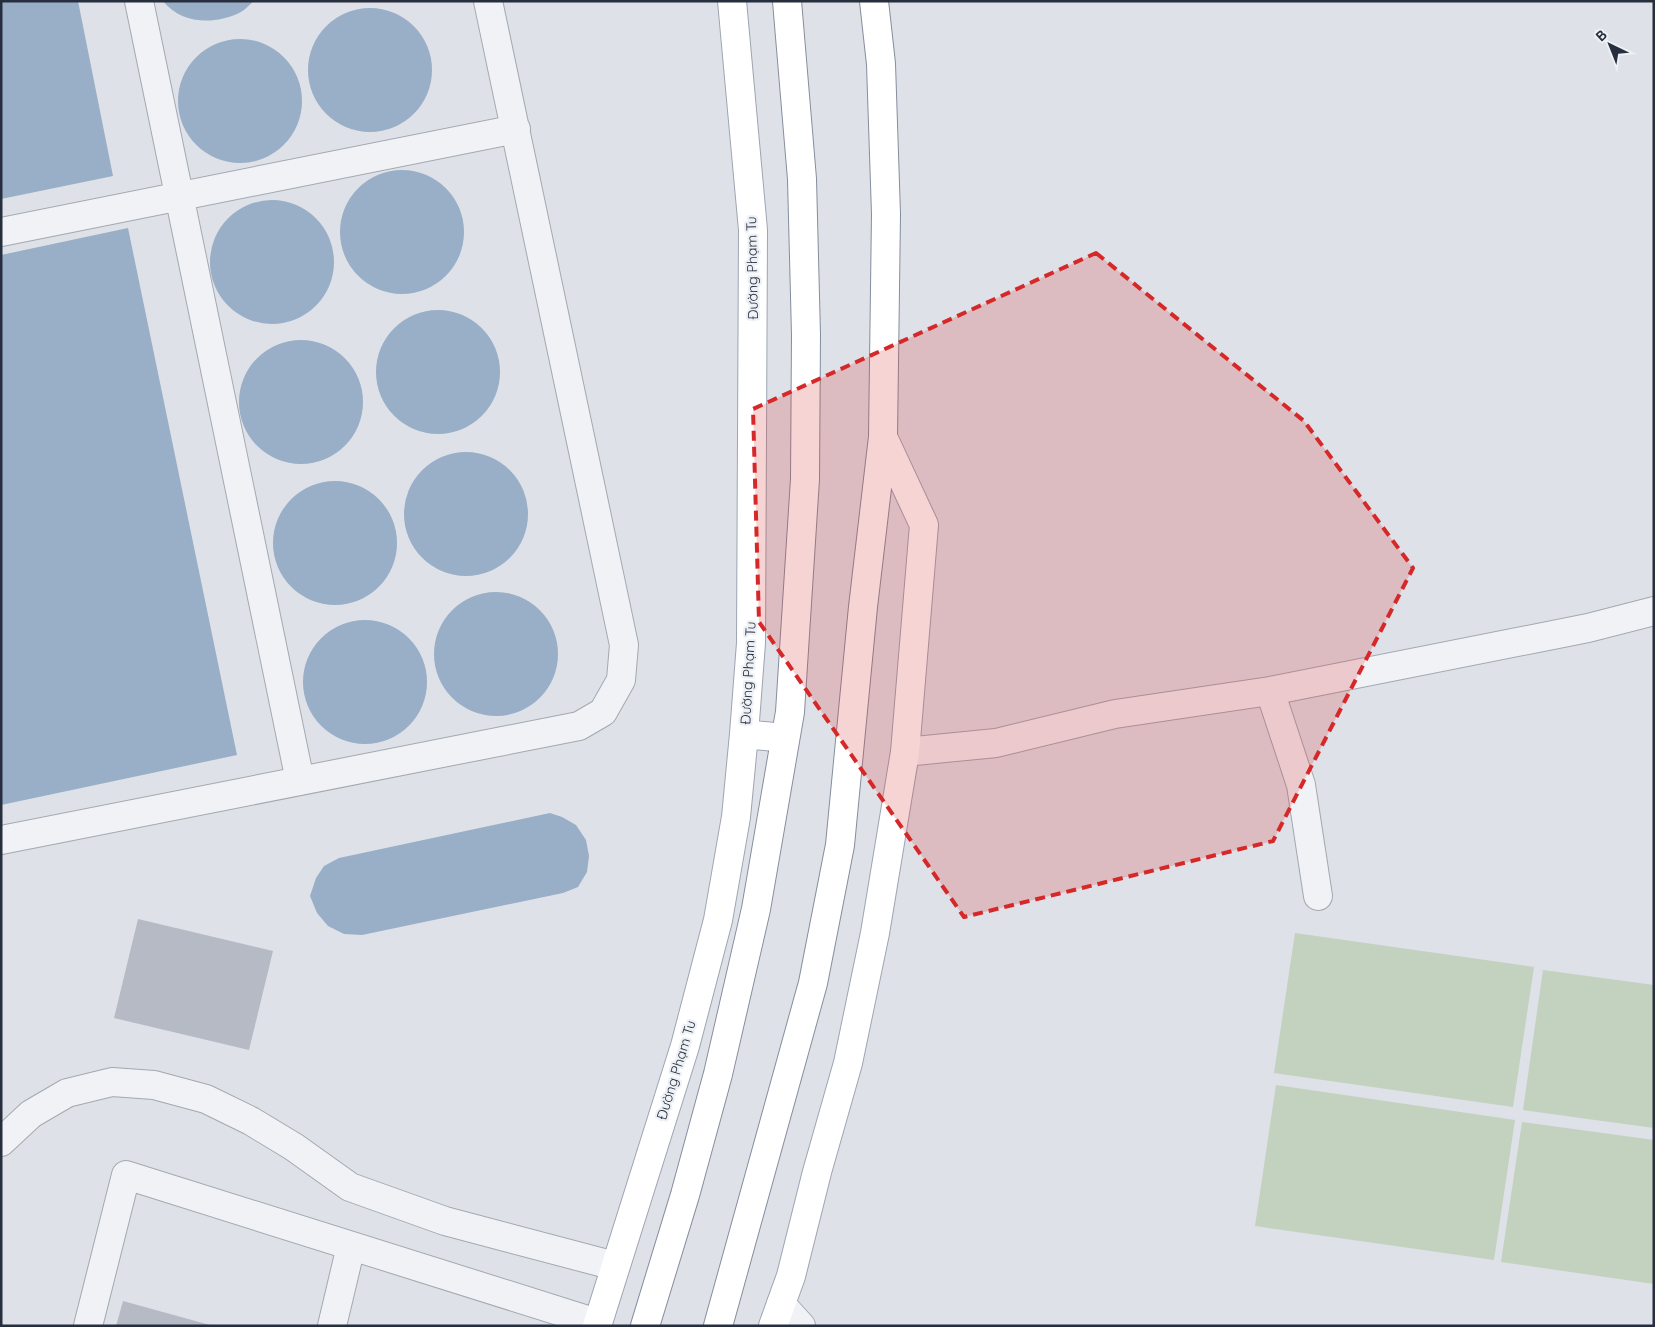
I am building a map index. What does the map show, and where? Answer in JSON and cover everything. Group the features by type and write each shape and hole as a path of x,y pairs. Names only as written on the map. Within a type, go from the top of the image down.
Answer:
{"main road":[{"name":"Đường Phạm Tu","path":"597,1324 684,1046 718,920 736,817 751,643 753,230 732,1"},
{"path":"645,1326 686,1195 718,1074 756,909 790,712 805,479 806,334 802,179 787,1"},
{"path":"718,1326 813,983 840,845 882,437 886,214 881,64 874,1"},
{"path":"777,1315 791,1276 817,1172 848,1063 875,933 906,752 924,524 882,437"},
{"path":"744,734 785,738"}],"street":[{"path":"138,1 300,781"},
{"path":"1,840 579,726 603,712 621,680 624,645 488,1"},
{"path":"1,232 516,129"},
{"path":"906,752 996,742 1115,714 1270,692 1588,628 1654,611"},
{"path":"1270,692 1301,785 1318,896"},
{"path":"1,1142 32,1114 67,1093 112,1082 154,1085 206,1099 251,1121 294,1147 350,1187 444,1221 615,1266"},
{"path":"88,1326 126,1175 597,1324"},
{"path":"332,1326 351,1246"},
{"path":"777,1315 801,1326"}],"highlighted area":[{"path":"1096,253 1304,421 1413,568 1273,841 964,917 759,622 753,409"}],"green space":[{"path":"1295,933 1534,967 1513,1107 1274,1073"},
{"path":"1543,970 1654,985 1654,1128 1523,1110"},
{"path":"1276,1085 1515,1120 1494,1260 1255,1226"},
{"path":"1522,1122 1654,1140 1654,1284 1501,1262"}],"water":[{"path":"1,1 78,1 113,176 1,199"},
{"path":"163,1 254,1 239,13 209,21 188,18 170,9"},
{"path":"370,8 394,13 405,18 414,26 422,35 427,46 432,70 427,94 422,105 414,114 405,122 394,127 370,132 346,127 335,122 326,114 318,105 313,94 308,70 313,46 318,35 326,26 335,18 346,13"},
{"path":"240,39 264,44 275,49 284,57 292,66 297,77 302,101 297,125 292,136 284,145 275,153 264,158 240,163 216,158 205,153 196,145 188,136 183,125 178,101 183,77 188,66 196,57 205,49 216,44"},
{"path":"402,170 426,175 437,180 446,188 454,197 459,208 464,232 459,256 454,267 446,276 437,284 426,289 402,294 378,289 367,284 358,276 350,267 345,256 340,232 345,208 350,197 358,188 367,180 378,175"},
{"path":"272,200 296,205 307,210 316,218 324,227 329,238 334,262 329,286 324,297 316,306 307,314 296,319 272,324 248,319 237,314 228,306 220,297 215,286 210,262 215,238 220,227 228,218 237,210 248,205"},
{"path":"128,228 237,755 1,805 1,255"},
{"path":"438,310 462,315 473,320 482,328 490,337 495,348 500,372 495,396 490,407 482,416 473,424 462,429 438,434 414,429 403,424 394,416 386,407 381,396 376,372 381,348 386,337 394,328 403,320 414,315"},
{"path":"301,340 325,345 336,350 345,358 353,367 358,378 363,402 358,426 353,437 345,446 336,454 325,459 301,464 277,459 266,454 257,446 249,437 244,426 239,402 244,378 249,367 257,358 266,350 277,345"},
{"path":"466,452 490,457 501,462 510,470 518,479 523,490 528,514 523,538 518,549 510,558 501,566 490,571 466,576 442,571 431,566 422,558 414,549 409,538 404,514 409,490 414,479 422,470 431,462 442,457"},
{"path":"335,481 359,486 370,491 379,499 387,508 392,519 397,543 392,567 387,578 379,587 370,595 359,600 335,605 311,600 300,595 291,587 283,578 278,567 273,543 278,519 283,508 291,499 300,491 311,486"},
{"path":"496,592 520,597 531,602 540,610 548,619 553,630 558,654 553,678 548,689 540,698 531,706 520,711 496,716 472,711 461,706 452,698 444,689 439,678 434,654 439,630 444,619 452,610 461,602 472,597"},
{"path":"365,620 389,625 400,630 409,638 417,647 422,658 427,682 422,706 417,717 409,726 400,734 389,739 365,744 341,739 330,734 321,726 313,717 308,706 303,682 308,658 313,647 321,638 330,630 341,625"},
{"path":"550,813 576,825 586,840 589,856 587,872 578,887 563,893 362,935 344,934 328,926 317,913 310,896 316,878 324,866 339,858"}],"building":[{"path":"138,919 273,951 249,1050 114,1018"},
{"path":"123,1301 210,1325 210,1326 116,1326"}]}
